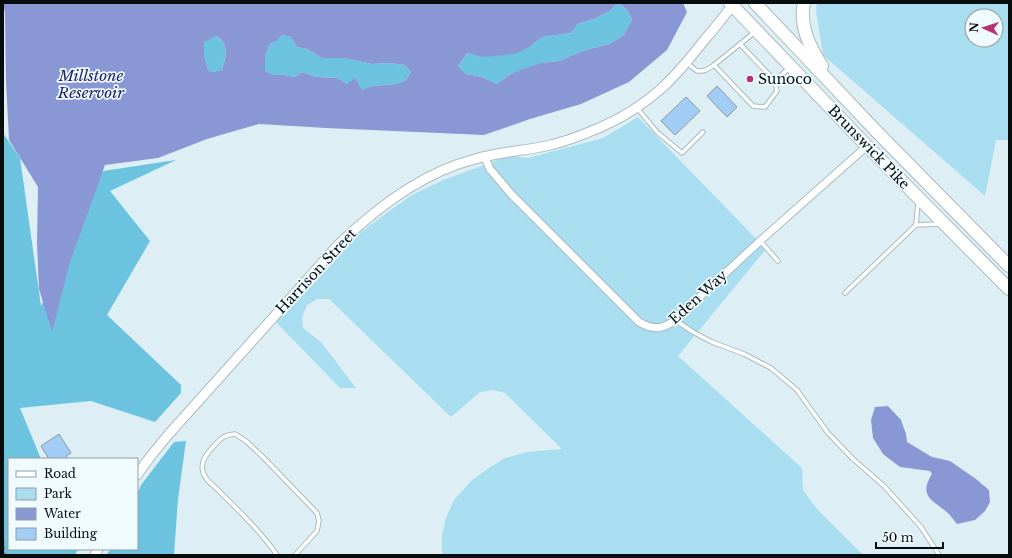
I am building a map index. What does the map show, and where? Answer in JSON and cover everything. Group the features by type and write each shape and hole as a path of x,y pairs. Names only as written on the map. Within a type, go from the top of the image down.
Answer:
{"highway":[{"name":"Brunswick Pike","path":"755,3 877,132 1009,266"},
{"path":"804,3 803,21 806,37 813,52 838,90"},
{"name":"Brunswick Pike","path":"733,4 867,146 1009,289"}],"street":[{"name":"Harrison Street","path":"138,474 168,435 350,232 390,201 427,178 451,166 484,156 546,146 575,138 601,127 636,107 661,89 687,62 733,4"},
{"name":"Eden Way","path":"484,156 490,169 511,194 638,322 646,326 658,328 669,325 675,320 760,241 867,146"}],"lane":[{"path":"687,62 697,71 706,70 757,30"},
{"path":"714,65 753,106 765,107 777,91 775,81 740,44"},
{"path":"775,81 792,66"},
{"path":"636,107 657,132 682,153 703,132"},
{"path":"845,293 916,224 918,197"},
{"path":"916,224 944,224"},
{"path":"760,241 778,260"},
{"path":"675,320 712,342 744,354 771,368 796,390 828,433 853,459 884,486 922,527 939,555"},
{"path":"276,555 269,544 220,492 204,478 202,470 203,461 206,455 221,438 235,434 246,441 317,513 319,521 317,531 295,555"}],"path":[{"path":"3,534 5,555"}],"green space":[{"path":"817,3 1009,3 1009,140 996,140 985,196 823,55 816,11"},
{"path":"638,117 766,249 678,356 802,468 803,490 816,508 863,555 443,555 442,535 446,518 454,500 472,480 505,458 527,452 562,449 505,393 493,390 480,392 451,417 329,299 317,299 307,305 302,317 303,328 321,342 356,388 340,388 276,322 361,232 410,196 443,180 509,156 528,158 603,138"}],"shaded area":[{"path":"617,3 627,10 632,19 624,35 609,44 582,51 559,61 540,63 509,75 497,84 482,77 466,74 458,66 467,53 481,57 531,46 542,37 571,33 578,24 594,19 610,11"},
{"path":"282,35 291,37 297,47 307,49 322,58 343,58 372,64 389,63 405,65 411,72 405,81 396,84 372,86 362,91 338,78 317,77 302,72 295,77 274,75 265,71 265,56 270,44 277,41"},
{"path":"217,36 224,44 226,56 222,70 212,72 208,70 204,55 204,41"},
{"path":"3,133 20,158 41,306 103,171 176,160 110,191 150,241 107,315 181,385 181,393 155,422 91,401 20,408 41,458 8,458 8,550 78,550 75,555 3,555"},
{"path":"186,441 178,499 174,555 106,555 110,550 138,550 138,492 141,485 174,442"}],"water":[{"name":"Millstone Reservoir","path":"3,3 617,3 610,11 594,19 578,24 571,33 542,37 531,46 515,54 481,57 467,53 458,66 466,74 482,77 497,84 509,75 523,69 540,63 559,61 582,51 609,44 624,35 632,19 627,10 619,3 683,3 687,12 667,50 629,82 581,104 530,119 484,135 259,124 207,139 158,158 105,165 70,262 52,332 39,289 37,243 38,187 9,140 5,13","holes":["282,35 291,37 297,47 307,49 322,58 343,58 372,64 389,63 405,65 411,72 405,81 396,84 372,86 362,90 355,78 347,84 338,78 317,77 302,72 295,77 274,75 265,71 265,56 270,44 277,41","217,36 224,44 226,56 222,70 212,72 208,70 204,55 204,42"]},
{"path":"888,406 901,420 907,442 932,457 950,461 989,490 990,502 985,511 975,520 957,524 949,514 934,502 927,494 926,489 932,474 930,471 900,467 883,454 873,438 871,420 875,407"}],"building":[{"path":"717,86 737,107 727,117 707,96"},
{"path":"686,97 700,111 675,135 661,121"},
{"path":"59,434 71,453 66,456 67,458 48,458 41,446"}],"place":[{"name":"Sunoco","path":"750,79"}]}
